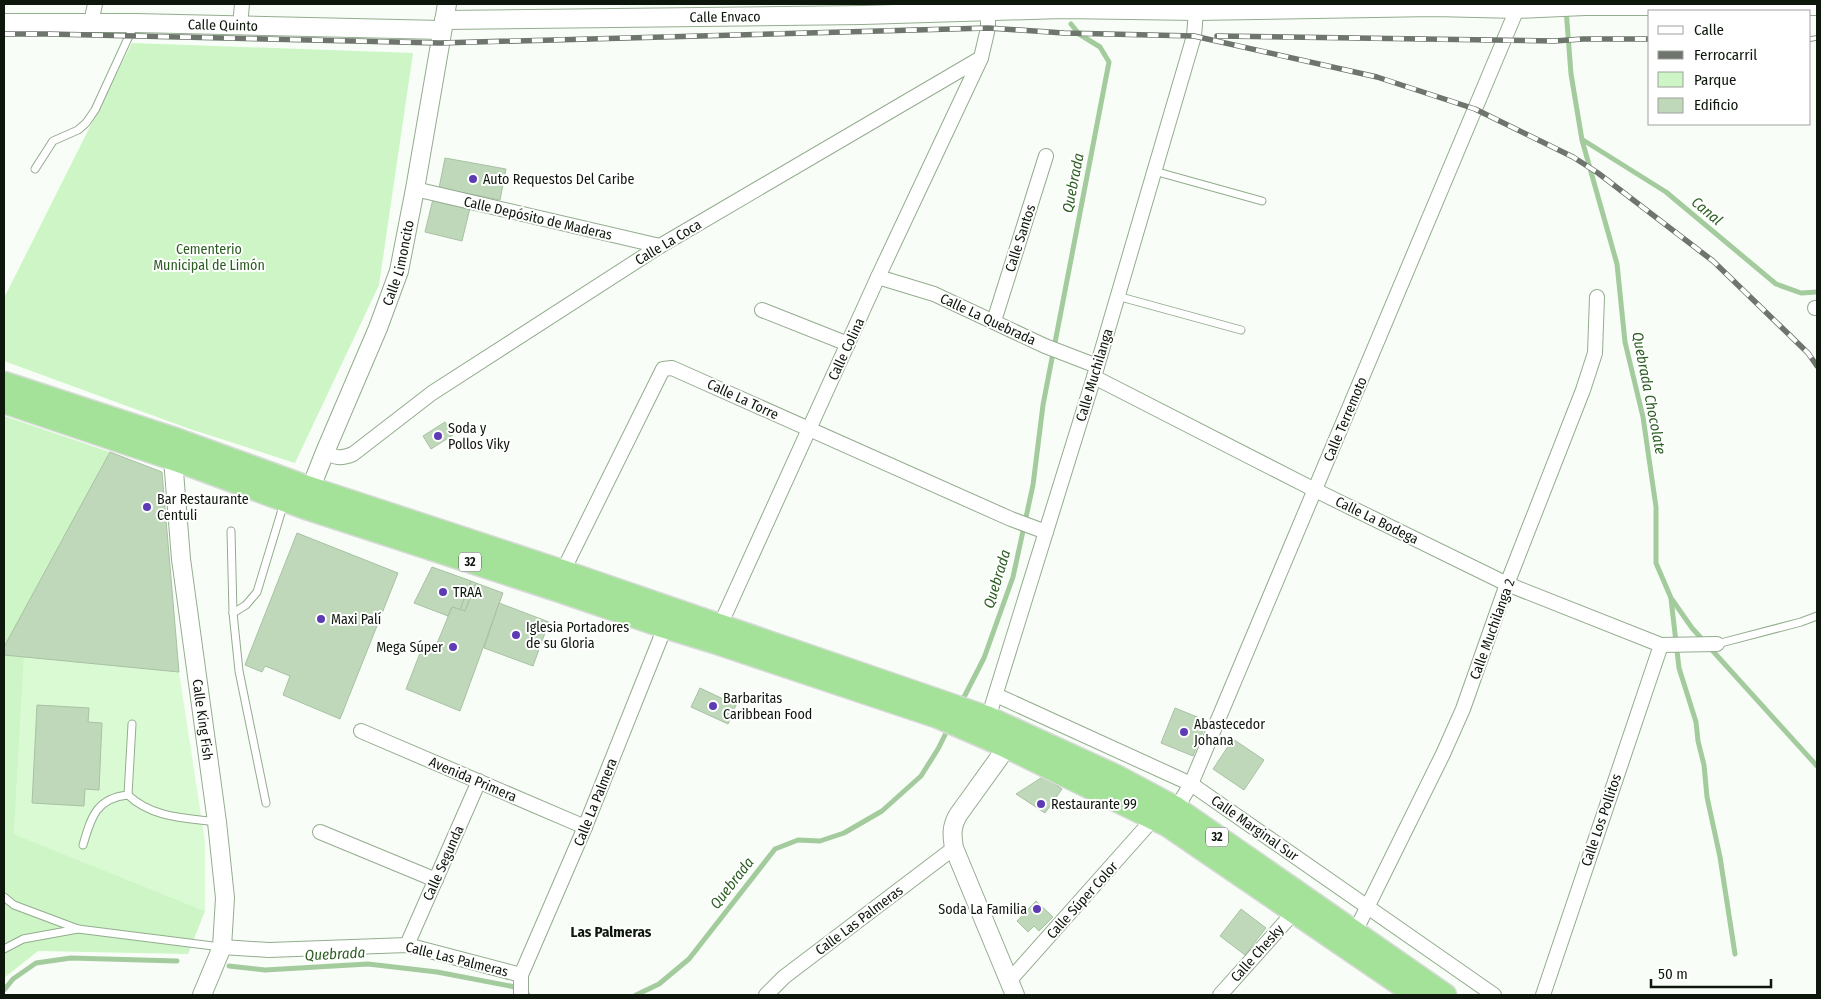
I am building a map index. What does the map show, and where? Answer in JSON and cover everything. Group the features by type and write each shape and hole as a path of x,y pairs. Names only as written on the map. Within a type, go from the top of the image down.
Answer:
{"highway":[{"name":"32","path":"4,383 176,449 299,499 559,580 937,708 1116,776 1166,817 1294,912 1351,940 1416,995"},
{"name":"32","path":"4,402 176,449"},
{"name":"32","path":"559,580 665,628 717,634"},
{"name":"32","path":"977,724 1006,747 1166,817 1351,940 1444,995"}],"street":[{"path":"92,24 95,4"},
{"path":"240,26 242,4"},
{"name":"Calle Envaco","path":"444,18 863,15 1137,7 1196,11 1433,6 1517,9 1582,5 1714,4 1817,6"},
{"name":"Calle Terremoto","path":"1166,817 1191,784 1517,9"},
{"path":"981,58 988,28 988,10"},
{"name":"Calle Muchilanga","path":"977,724 996,695 1041,530 1095,372 1194,36 1196,11"},
{"name":"Calle Quinto","path":"4,23 135,23 240,26 444,18"},
{"name":"Calle Limoncito","path":"299,499 324,452 378,328 399,270 415,189 444,18"},
{"name":"Calle La Coca","path":"324,452 332,457 343,458 353,454 432,393 660,246 981,58"},
{"name":"Calle Colina","path":"717,634 808,429 981,58"},
{"name":"Calle Santos","path":"994,321 1046,156"},
{"name":"Calle Depósito de Maderas","path":"415,189 660,246"},
{"name":"Calle La Quebrada","path":"878,277 934,294 1076,358 1095,372"},
{"name":"Calle Muchilanga 2","path":"1351,940 1444,754 1463,709 1507,584 1583,390 1595,353 1597,297"},
{"path":"762,310 848,344"},
{"name":"Calle La Torre","path":"559,580 663,370 672,368 1011,519 1041,530"},
{"name":"Calle La Bodega","path":"1095,372 1315,490 1507,584 1665,645"},
{"name":"Calle King Fish","path":"176,449 181,559 217,822 225,898 222,947 202,995"},
{"name":"Calle La Palmera","path":"521,978 585,827 665,628"},
{"path":"1665,645 1717,644"},
{"name":"Calle Los Pollitos","path":"1543,995 1665,645"},
{"name":"Calle Marginal Sur","path":"996,695 1191,784 1494,995"},
{"name":"Avenida Primera","path":"361,731 585,827"},
{"path":"1006,747 955,820 952,832 954,848 1012,988"},
{"name":"Calle Segunda","path":"407,945 480,781"},
{"name":"Calle Súper Color","path":"1012,988 1166,817"},
{"path":"320,832 436,880"},
{"name":"Calle Las Palmeras","path":"766,995 784,977 954,848"},
{"name":"Calle Chesky","path":"1220,995 1294,912"},
{"name":"Calle Las Palmeras","path":"222,947 269,950 407,945 521,978 521,995"}],"lane":[{"path":"35,169 53,142 78,130 86,123 95,110 135,23"},
{"path":"1153,171 1262,201"},
{"path":"1117,296 1241,330"},
{"path":"233,612 246,605 257,592 299,499"},
{"path":"231,531 233,612 239,671 266,803"},
{"path":"1717,644 1802,622 1817,616"},
{"path":"128,795 132,724"},
{"path":"128,795 141,806 162,814 217,822"},
{"path":"83,844 90,821 100,806 110,800 128,795"},
{"path":"4,898 14,905 78,929 222,947"},
{"path":"4,948 23,939 78,929"}],"shaded area":[{"path":"24,657 179,672 205,841 205,911 14,834"}],"green space":[{"name":"Cementerio Municipal de Limón","path":"132,43 413,53 379,285 295,463 187,428 4,361 4,298"},
{"path":"4,416 110,452 4,647"},
{"path":"4,655 24,657 14,834 205,911 188,954 38,951 4,978"}],"building":[{"name":"Auto Requestos Del Caribe","path":"445,158 506,169 500,200 439,188"},
{"path":"433,199 470,208 462,241 425,232"},
{"name":"Soda y Pollos Viky","path":"445,422 453,435 431,449 423,436"},
{"path":"110,452 162,472 179,672 4,655 4,647"},
{"name":"Maxi Palí","path":"297,533 398,573 340,719 283,695 290,676 265,666 262,672 245,665"},
{"name":"TRAA","path":"432,567 471,581 460,610 452,607 448,616 414,603"},
{"path":"471,581 476,583 465,611 460,610"},
{"name":"Mega Súper","path":"476,583 503,593 460,711 406,689 424,643 436,646 452,607 465,611"},
{"name":"Iglesia Portadores de su Gloria","path":"499,603 549,622 533,666 484,648"},
{"name":"Barbaritas Caribbean Food","path":"700,688 736,705 728,724 691,707"},
{"path":"37,705 89,708 88,722 102,723 99,790 85,789 84,806 32,803"},
{"name":"Abastecedor Johana","path":"1175,708 1207,721 1193,756 1161,743"},
{"path":"1233,739 1264,760 1244,790 1213,769"},
{"name":"Restaurante 99","path":"1044,776 1062,789 1045,813 1016,794"},
{"name":"Soda La Familia","path":"1036,901 1053,917 1039,931 1034,926 1028,932 1017,921"},
{"path":"1241,909 1266,928 1245,955 1220,936"}],"waterway":[{"name":"Quebrada Chocolate","path":"1566,9 1571,74 1582,140 1617,264 1625,342 1643,417 1656,507 1656,563 1671,598 1692,628 1817,766"},
{"name":"Quebrada","path":"961,703 984,658 1013,577 1033,485 1043,405 1109,62 1100,47 1079,34 1071,24"},
{"name":"Canal","path":"1583,140 1666,192 1776,284 1801,293 1817,292"},
{"path":"1671,599 1679,668 1696,722 1698,741 1704,765 1707,797 1720,857 1735,954"},
{"name":"Quebrada","path":"636,995 659,984 689,959 775,849 798,840 820,841 844,833 882,811 921,776 949,727"},
{"path":"4,990 13,979 36,963 71,958 177,961"},
{"name":"Quebrada","path":"229,966 265,970 368,964 437,972 515,987 528,995"}],"railway":[{"path":"4,34 440,43 988,28 1064,33 1194,36 1377,77 1475,109 1573,157 1598,173 1713,261 1808,353 1817,366"},
{"path":"1217,36 1554,41 1648,39"},
{"path":"1811,39 1817,38"}],"place":[{"name":"Auto Requestos Del Caribe","path":"473,179"},
{"name":"Soda y Pollos Viky","path":"438,436"},
{"name":"Bar Restaurante Centuli","path":"147,507"},
{"name":"TRAA","path":"443,592"},
{"name":"Maxi Palí","path":"321,619"},
{"name":"Iglesia Portadores de su Gloria","path":"516,635"},
{"name":"Mega Súper","path":"453,647"},
{"name":"Barbaritas Caribbean Food","path":"713,706"},
{"name":"Abastecedor Johana","path":"1184,732"},
{"name":"Restaurante 99","path":"1041,804"},
{"name":"Soda La Familia","path":"1037,909"}],"district":[{"name":"Las Palmeras","path":"611,932"}]}
